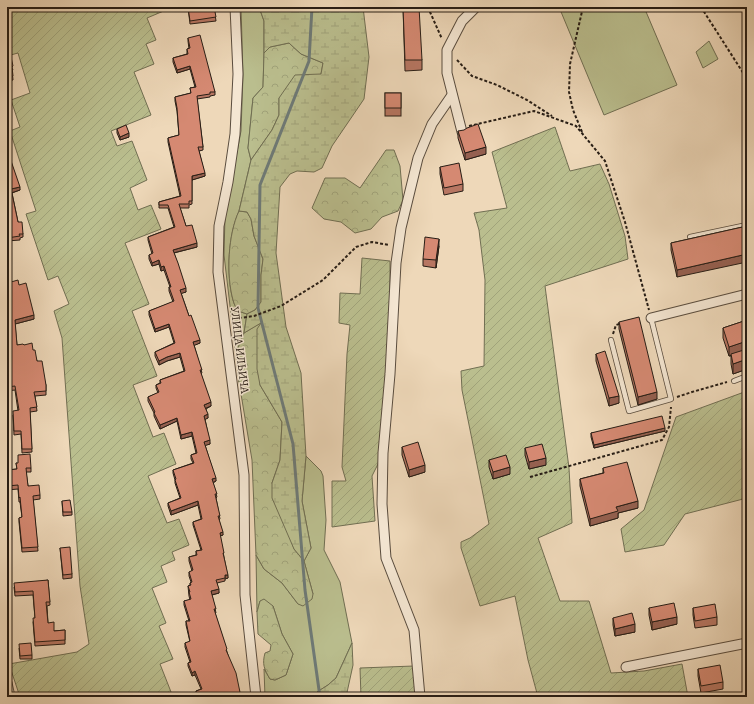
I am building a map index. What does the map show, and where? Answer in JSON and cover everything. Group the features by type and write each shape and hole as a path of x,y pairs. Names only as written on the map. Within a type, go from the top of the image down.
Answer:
{"street":[{"name":"УЛИЦА ИЛЬИЧА","path":"235,7 238,74 235,134 228,182 219,226 218,272 244,475 245,595 256,697"},
{"path":"462,132 447,73 447,50 462,21 476,7"},
{"path":"420,697 414,630 386,558 382,504 383,453 390,374 396,263 401,228 418,158 432,124 452,95"},
{"path":"651,318 747,294"},
{"path":"626,667 747,643"},
{"path":"7,683 10,697"}],"lane":[{"path":"690,237 747,225"},
{"path":"611,340 629,412 671,399 651,318"},
{"path":"734,380 747,376"}],"path":[{"path":"428,7 447,50 472,76 497,85 527,100 557,119"},
{"path":"583,7 570,64 569,92 573,110 583,134"},
{"path":"701,7 747,79"},
{"path":"471,125 534,111 576,126 605,161 625,222 651,318"},
{"path":"225,321 254,316 281,306 323,280 356,247 372,242 399,246"},
{"path":"611,340 616,325 623,323"},
{"path":"530,477 662,440 669,427 671,399 734,380"}],"green space":[{"path":"7,7 165,7 166,10 147,18 156,40 146,44 154,64 134,72 151,115 111,131 117,146 132,141 147,180 130,188 138,210 151,205 161,229 125,243 149,304 132,311 157,376 133,385 153,437 164,433 176,464 148,476 167,523 179,519 189,545 172,552 175,560 161,566 167,582 152,588 166,623 159,626 173,659 160,664 173,697 20,697 9,664 77,652 89,644 80,586 62,338 54,311 69,304 58,276 48,280 26,214 36,211 10,131 20,127 11,100 30,93 18,53 7,56"},
{"path":"241,7 259,7 264,21 264,53 263,87 253,98 248,148 251,160 239,211 232,232 229,255 229,279 233,301 238,311 247,314 244,333 238,348 239,382 224,255 225,216 241,131 243,75"},
{"path":"259,7 363,7 369,57 364,99 332,146 322,168 314,172 297,171 290,174 280,187 276,253 286,327 301,373 306,456 302,501 311,548 304,561 294,549 272,498 272,483 280,460 282,422 260,385 257,369 257,329 261,323 244,333 247,314 255,310 261,302 261,275 263,259 254,236 251,219 247,212 239,211 251,160 272,130 279,115 279,98 295,75 321,74 323,63 301,54 289,43 270,47 264,53 264,21"},
{"path":"559,7 644,7 677,85 604,115"},
{"path":"709,41 718,59 703,68 696,52"},
{"path":"289,43 301,54 323,63 321,74 279,98 279,115 272,130 251,160 248,148 253,98 263,87 264,53 270,47"},
{"path":"555,127 570,171 600,164 609,184 625,236 628,259 545,286 569,468 572,523 538,538 560,601 589,601 611,673 644,671 682,664 688,697 538,697 528,660 515,596 480,606 461,548 461,542 470,538 489,524 462,390 461,371 484,366 485,280 479,230 474,213 507,208 492,152"},
{"path":"386,150 394,150 400,166 403,200 398,211 382,217 371,229 355,233 341,222 324,219 312,208 325,178 345,178 360,188"},
{"path":"239,211 247,212 251,219 254,236 263,259 261,275 261,302 255,310 247,314 238,311 233,300 229,279 230,243 235,220"},
{"path":"362,258 390,261 390,373 379,462 372,476 375,521 332,527 332,481 346,481 342,467 347,354 350,325 339,323 340,293 360,294"},
{"path":"262,322 260,385 282,422 280,460 272,483 294,549 304,561 313,594 312,599 303,606 298,604 282,583 264,569 256,555 252,460 239,382 238,348 244,333"},
{"path":"747,391 747,498 685,514 664,545 625,552 621,529 644,510 676,417"},
{"path":"306,456 321,471 323,476 326,520 324,550 340,582 352,643 336,678 317,692 315,697 265,697 264,669 270,679 275,680 286,675 293,654 282,634 273,606 260,601 257,612 256,555 264,569 282,583 298,604 313,594 304,561 311,548 302,501"},
{"path":"264,599 273,606 282,634 293,654 286,675 275,680 270,679 264,663 265,653 270,651 271,645 258,634 257,612 260,601"},
{"path":"352,643 353,665 346,697 315,697 317,692 336,678"},
{"path":"414,666 416,697 361,697 360,668"}],"building":[{"path":"188,7 214,7 216,17 190,21"},
{"path":"403,7 419,7 422,60 405,60"},
{"path":"200,35 215,92 197,96 203,147 198,147 205,173 192,176 192,201 189,201 189,204 179,204 186,226 192,225 197,243 173,250 186,288 180,290 189,316 191,315 200,340 193,342 202,370 200,370 211,402 204,405 208,414 204,416 210,440 204,442 216,478 212,479 217,494 215,494 220,516 218,516 223,532 220,533 228,575 225,575 225,578 216,580 219,589 211,591 216,609 214,609 227,649 226,650 236,673 241,697 198,697 196,691 202,689 195,671 192,673 188,663 191,662 185,643 190,641 186,621 190,621 184,601 191,599 188,586 191,585 190,583 192,582 189,572 193,570 189,557 197,555 196,551 202,550 193,522 202,519 198,501 171,511 168,503 181,498 173,470 194,463 191,455 197,453 192,432 181,435 177,418 160,425 148,397 159,392 156,385 161,383 160,380 185,371 180,353 159,361 155,352 175,343 169,324 155,329 149,311 174,301 164,266 161,267 159,260 152,263 149,255 153,253 148,237 175,227 168,205 159,205 159,202 181,196 168,138 179,135 175,97 191,93 190,88 196,87 190,66 177,70 173,58 188,54 187,49 190,48 188,38"},
{"path":"11,57 13,76 7,77 7,58"},
{"path":"385,93 401,93 401,108 385,108"},
{"path":"478,124 486,147 465,153 458,131"},
{"path":"126,125 129,133 120,137 117,129"},
{"path":"7,142 8,152 20,187 11,189 18,222 22,222 23,234 19,234 20,236 7,238"},
{"path":"459,163 463,184 444,188 440,167"},
{"path":"747,226 747,254 677,270 671,243"},
{"path":"425,237 439,239 436,260 423,259"},
{"path":"7,239 11,282 18,280 19,285 26,283 34,315 15,320 17,345 32,343 37,361 42,361 46,385 46,391 34,392 37,407 30,408 32,449 22,449 21,431 14,431 13,411 19,410 15,386 7,387"},
{"path":"639,317 657,392 638,397 619,322"},
{"path":"747,320 747,341 729,347 723,328"},
{"path":"747,349 747,359 733,364 731,354"},
{"path":"605,351 619,396 609,398 596,354"},
{"path":"662,416 665,428 594,445 591,433"},
{"path":"418,442 425,465 409,470 402,447"},
{"path":"542,444 546,458 529,462 525,448"},
{"path":"30,454 31,468 26,468 28,486 39,485 40,495 33,496 38,547 22,548 19,518 22,517 18,485 7,486 7,470 17,469 16,463 18,463 18,455"},
{"path":"506,455 510,467 493,472 489,460"},
{"path":"627,462 638,501 616,507 618,511 590,519 580,479 604,473 603,468"},
{"path":"70,500 72,512 63,512 62,501"},
{"path":"70,547 72,574 63,575 60,548"},
{"path":"48,580 50,602 46,602 48,623 54,622 54,631 65,630 65,640 35,642 33,591 15,592 14,583"},
{"path":"674,603 677,617 652,622 649,608"},
{"path":"715,604 717,617 695,621 693,608"},
{"path":"632,613 635,624 615,629 613,618"},
{"path":"31,643 32,655 20,656 19,644"},
{"path":"720,665 723,682 701,686 698,669"}],"waterway":[{"path":"312,7 309,61 260,185 258,308 293,444 305,590 320,697"}]}
